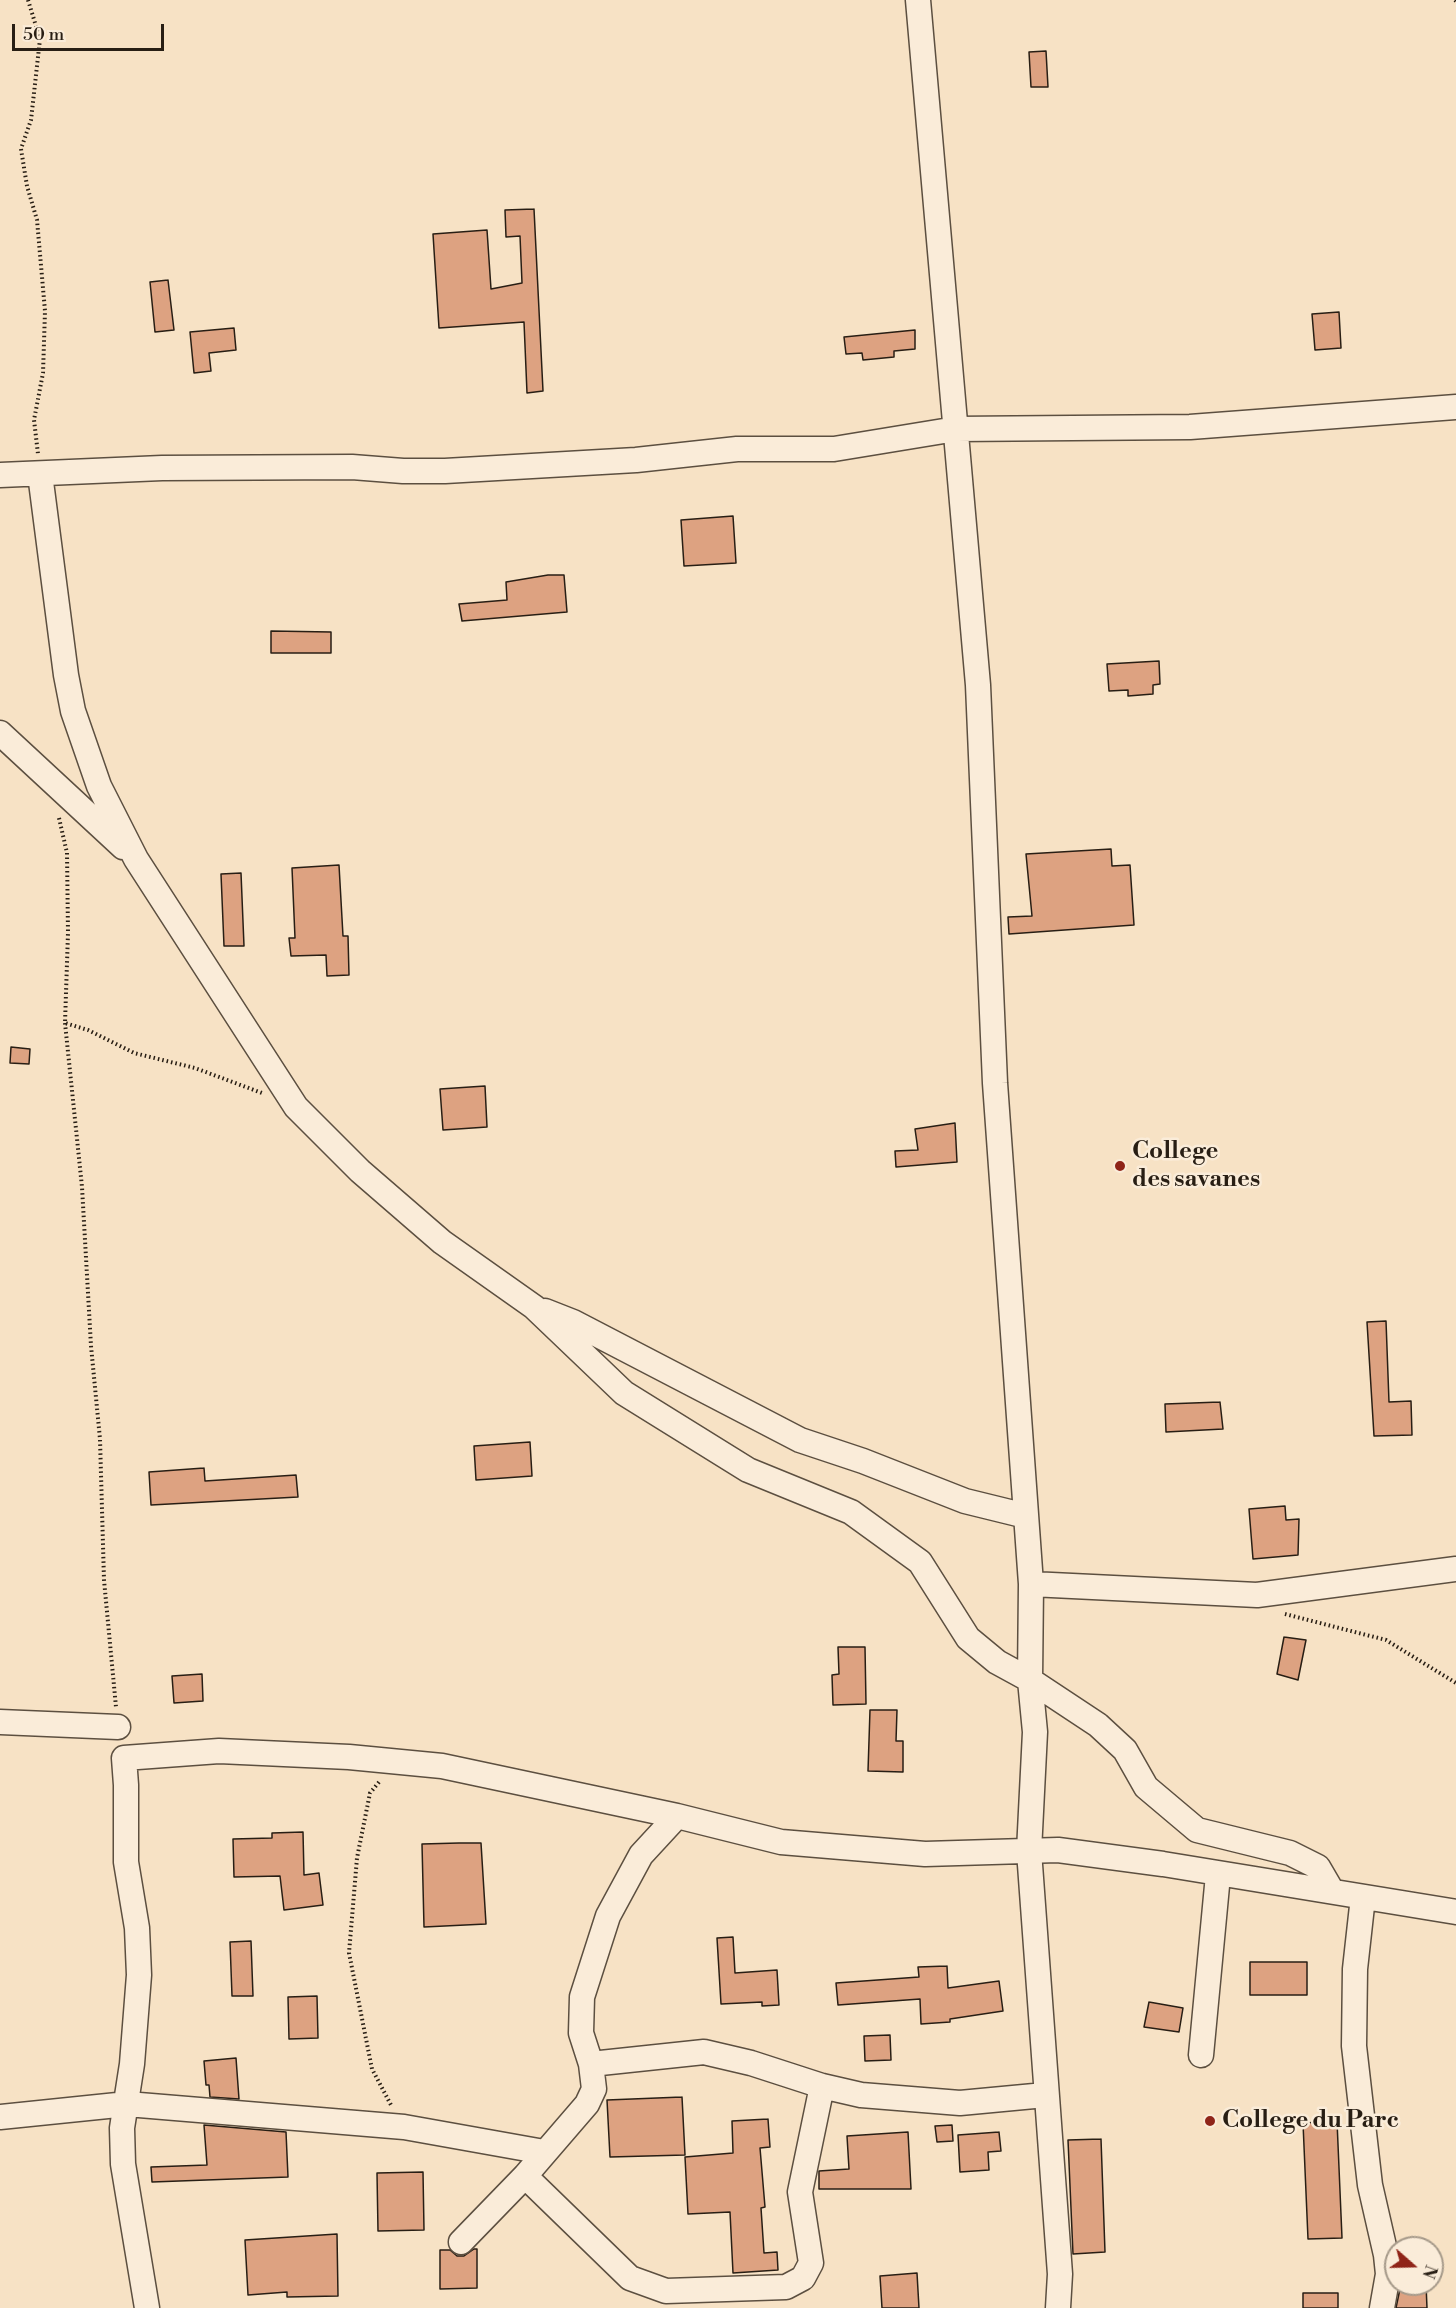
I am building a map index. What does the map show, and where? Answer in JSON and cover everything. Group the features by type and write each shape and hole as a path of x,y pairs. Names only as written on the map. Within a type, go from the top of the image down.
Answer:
{"street":[{"path":"918,0 978,685 995,1083 1031,1584 1030,1680 1035,1742 1029,1851 1045,2095 1060,2274 1058,2308"},
{"path":"0,476 162,468 352,467 445,471 636,460 737,449 834,449 956,429 1190,427 1456,407"},
{"path":"40,474 57,625 73,711 99,786 136,859 296,1107 360,1172 442,1242 534,1307 624,1393 748,1470 851,1512 920,1562 968,1638 998,1662 1030,1680 1098,1725 1125,1750 1146,1787 1197,1830 1290,1852 1318,1867 1332,1891"},
{"path":"0,733 136,859"},
{"path":"534,1307 573,1322 800,1440 863,1461 965,1502 1026,1516"},
{"path":"1031,1584 1257,1595 1456,1569"},
{"path":"0,1722 118,1727"},
{"path":"147,2308 135,2225 123,2164 122,2128 127,2104 139,1975 137,1928 126,1862 124,1758 219,1751 349,1757 442,1766 677,1816 781,1842 925,1854 1058,1850 1163,1864 1218,1875 1456,1912"},
{"path":"461,2242 525,2176 587,2104 594,2089 591,2064 581,2033 582,1997 608,1916 641,1855 677,1816"},
{"path":"1201,2055 1218,1875"},
{"path":"1363,1898 1355,1969 1354,2046 1370,2185 1386,2255 1388,2274 1382,2308"},
{"path":"591,2064 704,2052 751,2063 822,2086 861,2095 960,2103 1045,2095"},
{"path":"525,2176 630,2278 666,2291 786,2287 803,2278 811,2263 800,2192 822,2086"},
{"path":"0,2117 127,2104 404,2127 544,2152"}],"path":[{"path":"28,0 40,39 31,120 21,149 27,186 37,220 45,311 42,373 34,420 40,474"},
{"path":"51,779 67,853 68,933 65,1023 83,1198 91,1346 100,1439 104,1580 118,1727"},
{"path":"65,1023 88,1030 134,1053 195,1068 262,1094"},
{"path":"1257,1595 1285,1614 1386,1640 1456,1683"},
{"path":"394,1762 370,1793 357,1858 349,1953 372,2068 404,2127"}],"building":[{"path":"1046,51 1048,87 1031,87 1029,52"},
{"path":"534,209 543,391 527,393 524,322 439,328 433,234 487,230 491,289 522,283 520,236 506,237 505,210"},
{"path":"168,280 174,330 155,332 150,282"},
{"path":"1339,312 1341,348 1315,350 1312,314"},
{"path":"234,328 236,350 209,353 211,371 194,373 190,332"},
{"path":"915,330 915,349 894,351 894,357 863,360 862,353 846,354 844,337"},
{"path":"733,516 736,563 684,566 681,520"},
{"path":"548,575 564,575 567,612 462,621 459,604 507,600 506,582"},
{"path":"271,631 331,632 331,653 271,653"},
{"path":"1159,661 1160,684 1153,685 1153,694 1128,696 1128,690 1109,691 1107,664"},
{"path":"1111,849 1112,866 1130,865 1134,925 1009,934 1008,917 1032,916 1026,854"},
{"path":"339,865 343,936 348,936 349,975 327,976 326,955 291,956 289,938 295,938 292,868"},
{"path":"241,873 244,946 224,946 221,874"},
{"path":"11,1047 30,1049 29,1064 10,1063"},
{"path":"485,1086 487,1127 443,1130 440,1089"},
{"path":"955,1123 957,1162 896,1167 895,1151 918,1150 915,1129"},
{"path":"1386,1321 1389,1402 1411,1401 1412,1435 1374,1436 1367,1322"},
{"path":"1220,1402 1223,1429 1166,1432 1165,1404"},
{"path":"530,1442 532,1476 476,1480 474,1446"},
{"path":"204,1468 205,1481 296,1475 298,1497 151,1505 149,1472"},
{"path":"1285,1506 1286,1520 1299,1519 1298,1555 1253,1559 1249,1509"},
{"path":"1284,1637 1306,1640 1298,1680 1277,1674"},
{"path":"838,1647 865,1647 866,1704 833,1705 832,1675 839,1674"},
{"path":"202,1674 203,1701 174,1703 172,1676"},
{"path":"870,1710 897,1710 896,1741 903,1741 903,1772 868,1771"},
{"path":"303,1832 304,1875 319,1873 323,1905 284,1910 280,1876 234,1877 233,1839 272,1838 272,1833"},
{"path":"481,1843 486,1924 424,1927 422,1844"},
{"path":"733,1937 735,1973 777,1970 779,2005 762,2006 762,2002 721,2004 717,1938"},
{"path":"251,1941 253,1996 232,1996 230,1942"},
{"path":"1250,1962 1307,1962 1307,1995 1250,1995"},
{"path":"947,1966 948,1988 999,1981 1003,2011 950,2019 950,2022 921,2024 920,1999 838,2005 836,1983 919,1977 918,1967"},
{"path":"317,1996 318,2038 289,2039 288,1997"},
{"path":"1149,2002 1183,2008 1179,2032 1144,2027"},
{"path":"890,2035 891,2060 865,2061 864,2036"},
{"path":"236,2058 239,2099 210,2097 209,2085 206,2085 204,2061"},
{"path":"682,2097 685,2155 610,2157 607,2100"},
{"path":"768,2119 770,2147 760,2148 765,2207 761,2208 764,2253 777,2252 778,2270 733,2273 730,2212 688,2214 685,2157 733,2153 732,2121"},
{"path":"1337,2121 1342,2238 1308,2239 1303,2123"},
{"path":"204,2125 286,2132 288,2177 152,2182 151,2167 207,2165"},
{"path":"952,2125 953,2141 937,2142 935,2126"},
{"path":"908,2132 911,2189 819,2189 819,2171 849,2169 847,2136"},
{"path":"999,2132 1001,2151 988,2152 989,2170 960,2172 958,2135"},
{"path":"1101,2139 1105,2252 1073,2254 1068,2140"},
{"path":"423,2172 424,2230 378,2231 377,2173"},
{"path":"337,2234 338,2296 287,2297 287,2292 248,2295 245,2240"},
{"path":"477,2249 477,2288 440,2289 440,2250 450,2250 457,2256 464,2256"},
{"path":"917,2273 919,2308 882,2308 880,2276"},
{"path":"1303,2293 1338,2293 1338,2308 1303,2308"},
{"path":"1398,2296 1426,2296 1427,2308 1396,2308"}],"place":[{"name":"College des savanes","path":"1120,1166"},
{"name":"College du Parc","path":"1210,2121"}]}
